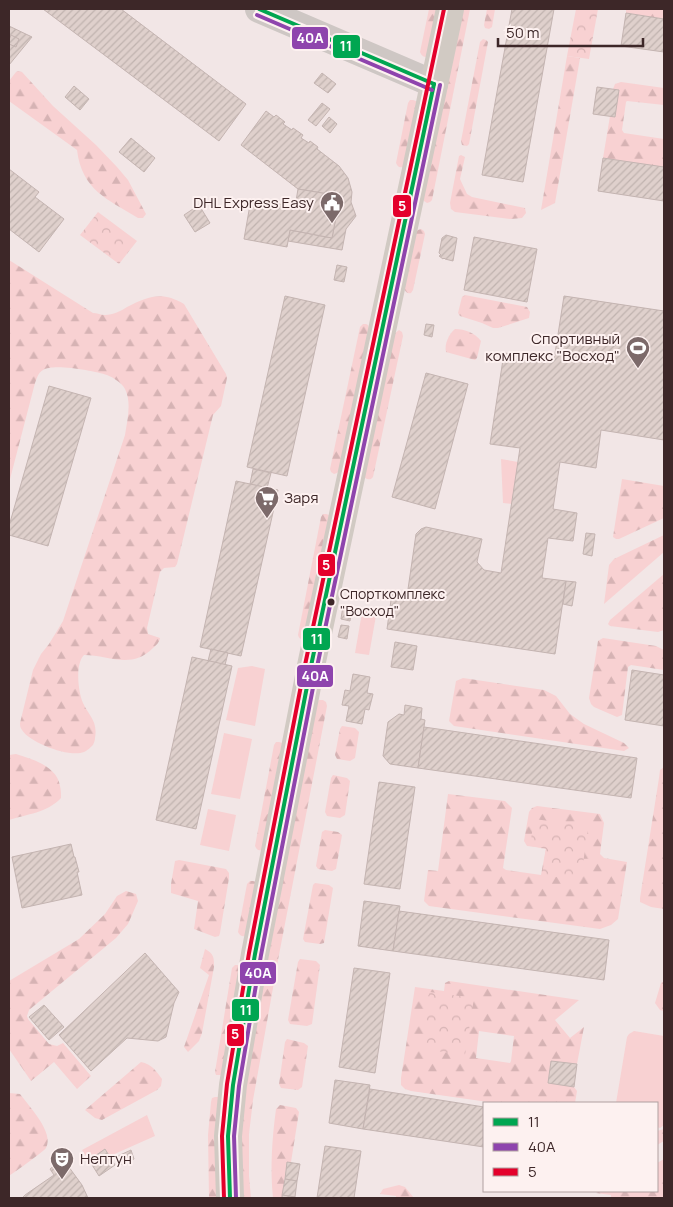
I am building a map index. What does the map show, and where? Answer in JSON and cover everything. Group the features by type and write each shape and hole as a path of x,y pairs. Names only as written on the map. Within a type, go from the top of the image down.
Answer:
{"main road":[{"path":"230,1198 228,1136 233,1085 255,954 317,640 450,9"}],"street":[{"path":"259,9 291,15 434,84"}],"green space":[{"path":"429,9 439,9 426,57 420,52"},
{"path":"461,9 470,9 432,200 427,203 423,198"},
{"path":"487,9 495,9 492,27 489,29 485,28 484,25"},
{"path":"576,9 598,9 589,59 567,56"},
{"path":"626,9 664,9 664,19 626,13"},
{"path":"483,39 488,42 469,144 467,146 462,145 461,141 480,42"},
{"path":"567,56 580,58 555,203 541,210"},
{"path":"18,71 22,72 53,106 117,167 128,180 146,214 143,218 138,218 106,199 90,184 84,175 77,150 9,101 9,81"},
{"path":"621,82 664,88 664,105 626,102 622,130 624,133 664,139 664,167 603,158 610,116 615,117 619,91 613,89 615,84"},
{"path":"410,100 416,101 417,105 403,167 400,167 396,163"},
{"path":"459,156 465,157 460,179 467,194 472,197 525,208 526,213 522,218 511,219 455,212 451,209 450,203"},
{"path":"98,212 137,241 119,264 80,235"},
{"path":"421,229 425,234 413,290 409,293 404,289 416,232"},
{"path":"9,260 93,313 111,314 156,296 169,297 184,304 227,378 221,406 213,415 177,564 175,567 164,568 160,572 147,628 148,634 160,638 159,641 145,655 128,660 84,655 81,659 78,671 81,698 94,723 96,732 93,745 85,751 78,753 60,751 33,740 26,735 20,723 33,670 41,654 63,621 125,435 128,400 122,385 107,375 64,367 43,370 35,383 9,483"},
{"path":"465,295 527,307 530,312 529,318 493,328 460,316 458,313 462,297"},
{"path":"363,324 368,325 369,329 339,471 334,474 330,469 360,327"},
{"path":"455,329 470,332 481,341 475,360 446,352 448,339"},
{"path":"399,330 403,336 373,477 367,479 364,475 394,334"},
{"path":"501,459 518,462 512,504 503,503"},
{"path":"622,479 664,486 664,518 616,539 613,537"},
{"path":"323,514 329,515 305,639 301,639 298,635"},
{"path":"664,535 664,552 604,604 609,565 614,559"},
{"path":"664,574 664,630 658,632 610,626 608,624 610,620"},
{"path":"363,607 377,610 369,655 355,653"},
{"path":"603,638 656,646 664,650 664,670 631,665 628,667 622,715 617,717 594,707 589,698 598,641"},
{"path":"252,666 265,669 255,726 226,720 238,668"},
{"path":"463,678 544,690 556,696 570,714 584,724 624,743 629,748 624,751 454,726 449,721 456,681"},
{"path":"319,700 326,702 327,706 253,1100 249,1134 251,1198 242,1198 240,1134 246,1085 267,958 317,702"},
{"path":"342,726 355,728 359,732 355,758 350,761 337,759 335,755"},
{"path":"224,733 252,739 240,799 211,794"},
{"path":"276,742 282,743 262,850 259,850 255,846"},
{"path":"16,754 49,768 58,779 61,798 43,810 9,820 9,755"},
{"path":"664,767 664,909 651,907 640,902 640,898 660,770"},
{"path":"333,775 347,778 350,781 345,815 340,818 327,816 325,812"},
{"path":"448,794 505,801 512,808 503,868 541,875 546,848 527,846 524,841 529,812 532,808 537,806 600,814 604,823 600,854 604,858 627,862 618,919 611,925 600,929 429,906 424,901 428,870 438,871"},
{"path":"208,809 236,815 229,851 200,845"},
{"path":"534,819 588,826 581,880 542,875 546,849 530,846"},
{"path":"325,830 338,832 342,835 336,869 332,871 318,869 316,866 322,832"},
{"path":"179,860 226,869 229,873 219,936 215,937 194,929 198,901 171,893 175,861"},
{"path":"250,881 256,882 246,936 242,936 238,932 247,884"},
{"path":"315,883 329,885 333,888 324,943 320,944 305,942 303,939 313,885"},
{"path":"126,891 136,894 138,901 128,924 116,938 29,1010 27,1016 49,1044 57,1046 63,1043 91,1076 77,1089 54,1062 31,1081 9,1049 9,981 79,939 105,914 117,896"},
{"path":"205,949 213,956 214,967 202,1033 199,1041 188,1052 184,1047 209,975 200,968"},
{"path":"300,959 316,961 320,965 312,1024 307,1026 290,1024 288,1020"},
{"path":"235,965 240,966 223,1074 216,1075 232,968"},
{"path":"449,981 579,1000 555,1020 570,1038 584,1027 577,1064 551,1061 548,1083 574,1087 577,1091 575,1102 488,1102 405,1089 401,1085 401,1078 415,987 444,991 445,983","holes":["479,1031 514,1036 510,1063 476,1058"]},
{"path":"664,981 664,1011 660,1010 655,1003 661,983"},
{"path":"430,992 474,998 465,1055 422,1049"},
{"path":"634,1031 664,1036 664,1125 660,1128 658,1127 658,1102 616,1102 629,1034"},
{"path":"287,1039 304,1043 308,1046 302,1087 298,1090 281,1088 279,1084"},
{"path":"141,1062 151,1066 162,1079 161,1086 157,1090 102,1120 95,1118 85,1110"},
{"path":"9,1093 20,1094 44,1127 48,1142 44,1150 9,1176"},
{"path":"218,1097 218,1198 209,1198 208,1135 211,1102 212,1098"},
{"path":"280,1105 296,1108 299,1112 291,1162 287,1162 282,1198 273,1198 273,1142 276,1109"},
{"path":"147,1115 155,1136 110,1156 105,1149 89,1160 82,1150"},
{"path":"664,1129 664,1141 658,1144 658,1131"},
{"path":"664,1159 664,1198 611,1198 611,1195 596,1193 658,1192 658,1162"},
{"path":"399,1185 405,1187 414,1198 396,1198 396,1196 380,1194 383,1189"}],"building":[{"path":"43,9 121,9 246,104 219,141"},
{"path":"512,9 554,9 523,182 482,175"},
{"path":"626,13 664,19 664,52 621,46"},
{"path":"9,26 32,37 9,65"},
{"path":"11,35 19,39 16,47 9,44"},
{"path":"322,73 336,84 328,93 314,83"},
{"path":"74,86 89,99 80,110 65,97"},
{"path":"597,87 619,90 615,117 593,114"},
{"path":"322,103 330,109 316,126 308,120"},
{"path":"266,111 274,117 276,115 285,122 283,124 303,135 301,138 309,143 310,141 318,147 317,149 339,166 348,178 352,192 351,202 356,216 346,229 342,250 288,241 290,230 332,238 340,196 298,189 241,145"},
{"path":"329,117 337,124 330,133 322,126"},
{"path":"131,138 155,158 144,172 119,152"},
{"path":"603,158 664,167 664,201 598,191"},
{"path":"9,169 39,192 35,197 64,219 39,252 9,229"},
{"path":"298,189 340,196 332,238 290,230 287,247 244,239 251,199 295,207"},
{"path":"199,205 210,223 195,232 184,215"},
{"path":"446,235 457,238 453,261 439,256 441,255 439,253 442,238"},
{"path":"474,237 537,249 527,302 464,290"},
{"path":"337,265 347,267 344,282 334,280"},
{"path":"285,296 325,305 287,476 247,467"},
{"path":"564,296 664,311 664,440 601,430 596,468 560,462 553,509 577,513 573,541 548,538 542,578 566,581 555,654 387,629 392,593 407,596 416,534 421,529 426,527 482,539 477,562 484,570 501,573 520,448 490,444 504,353 554,360"},
{"path":"426,324 434,325 432,337 424,335"},
{"path":"426,373 468,384 435,509 392,497"},
{"path":"49,386 91,398 48,546 9,535 9,526"},
{"path":"253,469 271,473 267,488 250,484"},
{"path":"236,481 278,490 241,656 200,647"},
{"path":"586,533 595,534 592,556 583,554"},
{"path":"566,581 576,582 572,606 563,604"},
{"path":"343,606 352,608 350,621 341,619"},
{"path":"341,625 349,626 347,639 338,637"},
{"path":"395,642 417,646 413,670 391,667"},
{"path":"211,649 228,653 225,665 208,661"},
{"path":"192,657 232,666 196,829 156,820"},
{"path":"632,670 664,675 664,726 625,720"},
{"path":"353,674 370,677 367,693 373,694 369,710 365,709 362,724 346,721 349,706 342,705 345,690 350,691"},
{"path":"405,705 422,708 421,719 425,720 418,768 390,764 383,756 388,722 399,714 404,715"},
{"path":"424,727 637,758 631,798 418,768"},
{"path":"379,782 415,787 400,889 364,884"},
{"path":"71,844 79,872 77,872 82,895 22,908 12,857"},
{"path":"364,901 400,906 393,951 358,946"},
{"path":"399,911 609,940 604,980 393,951"},
{"path":"145,953 179,992 174,1003 166,1037 158,1041 127,1038 91,1071 59,1035"},
{"path":"354,968 390,973 375,1073 339,1067"},
{"path":"44,1005 64,1027 49,1040 29,1017"},
{"path":"551,1061 577,1064 574,1087 548,1083"},
{"path":"335,1080 370,1085 363,1129 329,1123"},
{"path":"370,1089 483,1107 483,1147 363,1129"},
{"path":"325,1146 361,1151 354,1198 317,1198"},
{"path":"105,1149 115,1165 99,1176 89,1160"},
{"path":"131,1150 134,1159 122,1165 118,1156"},
{"name":"Нептун","path":"63,1159 82,1185 88,1198 22,1198 54,1175 50,1169"},
{"path":"287,1162 300,1164 297,1181 285,1179"},
{"path":"285,1179 297,1181 295,1197 282,1195"},
{"path":"282,1195 295,1197 295,1198 282,1198"}],"transit line":[{"name":"11","path":"259,9 434,84"},
{"name":"5","path":"224,1198 222,1136 227,1084 249,953 305,665 444,9"},
{"name":"40А","path":"257,15 432,90"},
{"name":"11","path":"230,1198 228,1136 233,1085 255,954 311,666 434,84"},
{"name":"40А","path":"236,1198 234,1136 239,1086 261,955 317,667 440,85"}],"place":[{"name":"DHL Express Easy","path":"332,224"},
{"name":"Спортивный комплекс \"Восход\"","path":"638,369"},
{"name":"Заря","path":"267,519"},
{"name":"Спорткомплекс \"Восход\"","path":"331,602"},
{"name":"Нептун","path":"62,1180"}]}
